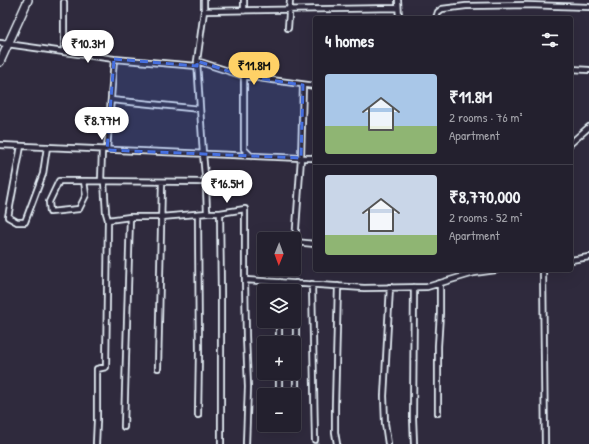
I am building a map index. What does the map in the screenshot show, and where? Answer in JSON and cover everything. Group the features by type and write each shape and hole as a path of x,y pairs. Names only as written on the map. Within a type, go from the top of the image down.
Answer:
{"main road":[{"path":"0,62 28,0"}],"street":[{"path":"204,0 197,64 207,213"},
{"path":"244,0 244,11"},
{"path":"288,28 290,0"},
{"path":"398,0 400,16"},
{"path":"64,2 64,52"},
{"path":"437,16 442,8 466,6 527,5 589,7"},
{"path":"204,11 398,8"},
{"path":"0,43 114,59 197,64 244,76 313,86"},
{"path":"96,444 97,369 106,367 108,220 103,181 104,150 111,100 114,59"},
{"path":"573,69 589,70"},
{"path":"244,76 244,149 251,156"},
{"path":"303,85 301,158 296,242 313,244"},
{"path":"111,100 200,109"},
{"path":"573,141 589,127"},
{"path":"0,145 313,158"},
{"path":"21,146 8,217 17,222 25,222 43,174 47,147"},
{"path":"84,181 86,195 80,209 50,212 49,202 59,181 84,181 103,181 162,182 206,182"},
{"path":"158,368 162,182"},
{"path":"108,220 130,217 220,213 245,209 248,387 246,444"},
{"path":"220,213 221,444"},
{"path":"198,214 198,416"},
{"path":"124,426 130,217"},
{"path":"573,260 589,257"},
{"path":"246,280 364,288 414,287 440,283 466,272 481,272"},
{"path":"543,272 545,444"},
{"path":"296,283 296,388"},
{"path":"438,413 440,283"},
{"path":"312,284 315,440"},
{"path":"337,444 335,432 335,406 338,286"},
{"path":"388,444 385,423 384,396 390,287"},
{"path":"414,287 414,444"}],"highlighted area":[{"path":"114,59 197,66 197,61 244,76 303,85 301,158 107,150"}]}
